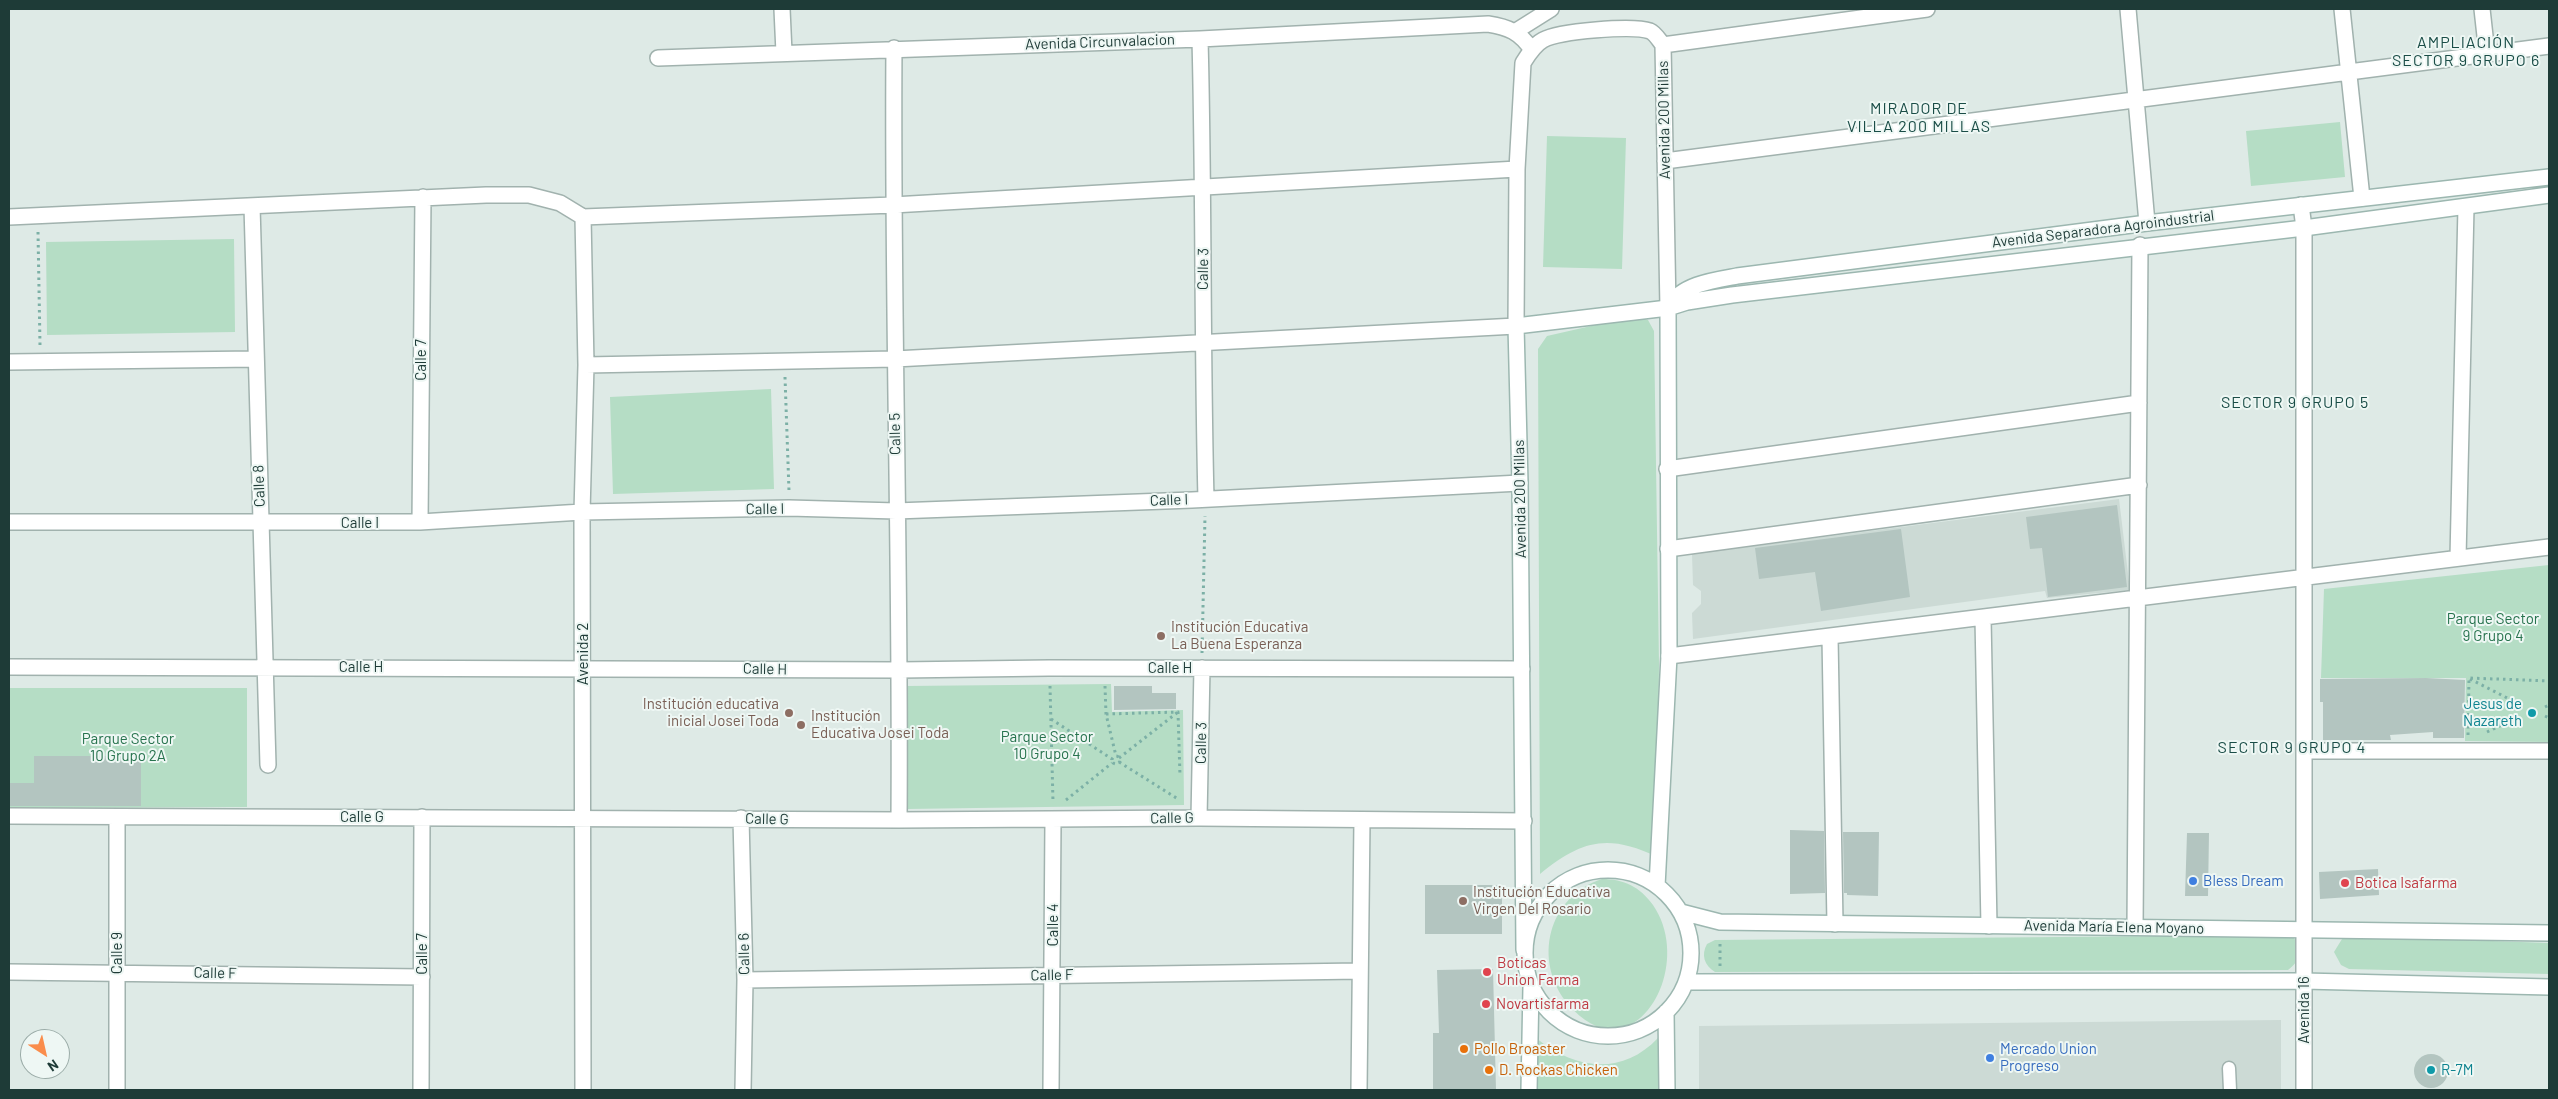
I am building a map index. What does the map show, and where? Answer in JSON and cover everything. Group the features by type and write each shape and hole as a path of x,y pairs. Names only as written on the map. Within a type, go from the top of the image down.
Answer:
{"street":[{"path":"782,9 784,53"},
{"path":"1551,9 1516,32 1532,50 1542,40 1556,35 1634,27 1652,32 1663,44 1927,9"},
{"path":"2128,9 2146,223"},
{"path":"2342,9 2362,198"},
{"path":"2482,9 2487,54"},
{"name":"Avenida Circunvalacion","path":"658,58 1200,38 1488,24 1504,26 1516,32"},
{"name":"Calle 3","path":"1200,38 1204,186 1202,344 1206,499"},
{"name":"Avenida 200 Millas","path":"1657,886 1669,656 1668,308 1663,44"},
{"path":"1665,161 2549,46"},
{"name":"Calle 5","path":"894,48 893,205 896,511 900,670 899,820"},
{"name":"Avenida 200 Millas","path":"1524,950 1520,483 1516,326 1517,169 1523,63 1532,50"},
{"path":"9,217 423,197 529,195 560,203 583,217 893,205 1517,169"},
{"name":"Avenida Separadora Agroindustrial","path":"1668,308 1675,297 1691,288 1737,276 2146,223 2549,177"},
{"name":"Avenida Separadora Agroindustrial","path":"586,365 895,359 1516,326 1668,308 1687,302 1724,296 2304,228 2549,195"},
{"name":"Calle 7","path":"420,522 423,197"},
{"name":"Avenida 16","path":"2301,205 2304,228 2304,1090"},
{"name":"Calle 8","path":"252,206 268,765"},
{"path":"2458,558 2466,206"},
{"name":"Avenida 2","path":"583,217 586,365 582,512 583,1090"},
{"path":"2136,927 2140,246"},
{"path":"9,362 256,359"},
{"path":"1667,469 2139,403"},
{"name":"Calle I","path":"9,522 420,522 582,512 789,508 896,511 1206,499 1520,483"},
{"path":"1668,548 2139,485"},
{"path":"1669,656 1830,638 2549,547"},
{"path":"1984,618 1989,926"},
{"path":"1830,638 1835,924"},
{"name":"Calle H","path":"9,667 900,670 1050,668 1522,669"},
{"name":"Calle 3","path":"1199,818 1202,668"},
{"path":"2305,751 2549,751"},
{"name":"Calle G","path":"9,816 899,820 1199,818 1524,821"},
{"name":"Calle 9","path":"117,816 117,1090"},
{"name":"Calle 7","path":"421,1090 422,817"},
{"name":"Calle 6","path":"741,818 745,980 743,1090"},
{"name":"Calle 4","path":"1051,1090 1053,820"},
{"path":"1359,1090 1362,820"},
{"path":"1529,1090 1531,986 1524,950 1527,933 1538,908 1556,888 1571,878 1588,872 1606,870 1642,877 1657,886 1681,912 1688,929 1691,947 1686,982 1666,1012 1652,1023 1636,1031 1618,1036 1600,1036 1583,1033 1566,1026 1551,1015 1540,1002 1531,986"},
{"name":"Avenida María Elena Moyano","path":"1681,912 1720,922 2549,933"},
{"name":"Calle F","path":"745,980 1360,971"},
{"name":"Calle F","path":"9,972 422,977"},
{"path":"1686,982 2304,982 2549,987"},
{"path":"1666,1012 1667,1090"}],"lane":[{"path":"2229,1068 2230,1090"}],"path":[{"path":"37,216 40,362"},
{"path":"784,362 789,508"},
{"path":"1202,668 1206,499"},
{"path":"1050,668 1053,803 1072,803"},
{"path":"1104,668 1106,714 1118,759 1180,801"},
{"path":"2468,678 2549,681"},
{"path":"2468,678 2521,705"},
{"path":"2467,740 2468,678"},
{"path":"2545,708 2549,705"},
{"path":"1106,714 1201,711"},
{"path":"1051,719 1115,764 1118,759 1178,712"},
{"path":"1178,712 1180,781"},
{"path":"2479,736 2521,716"},
{"path":"2544,716 2549,718"},
{"path":"1062,803 1112,761 1118,759"},
{"path":"1180,791 1180,801"},
{"path":"1171,801 1180,801"},
{"path":"1719,982 1720,922"}],"shaded area":[{"path":"2119,499 2130,590 2047,598 2045,591 1693,639 1692,613 1701,604 1701,591 1693,585 1692,554"},
{"name":"Mercado Union Progreso","path":"2281,1020 2281,1090 1699,1090 1699,1026"}],"green space":[{"path":"2340,122 2345,177 2251,186 2246,131"},
{"path":"1547,136 1626,138 1622,269 1543,267"},
{"path":"234,239 235,332 47,335 46,242"},
{"path":"1635,316 1648,320 1654,331 1659,664 1657,857 1639,849 1623,845 1595,844 1569,854 1540,874 1538,349 1547,336"},
{"path":"771,389 774,489 613,494 610,397"},
{"name":"Parque Sector 9 Grupo 4","path":"2549,565 2549,742 2465,741 2466,678 2321,678 2324,589"},
{"name":"Parque Sector 10 Grupo 4","path":"1111,684 1112,712 1183,710 1184,805 907,809 906,686"},
{"name":"Parque Sector 10 Grupo 2A","path":"9,688 247,688 247,807 9,808"},
{"path":"1602,879 1624,882 1643,893 1653,905 1665,931 1667,958 1662,984 1651,1007 1634,1023 1614,1029 1592,1024 1568,1004 1557,987 1551,969 1549,950 1551,932 1558,915 1569,900 1584,887"},
{"path":"2290,935 2298,943 2300,952 2296,962 2288,970 1715,972 1708,966 1704,956 1707,944 1715,940"},
{"path":"2352,936 2549,943 2549,974 2349,969 2341,965 2334,952 2342,939"},
{"path":"1536,1038 1566,1057 1597,1064 1629,1059 1644,1050 1658,1038 1658,1090 1536,1090"}],"building":[{"path":"2117,505 2127,587 2048,597 2042,548 2030,549 2026,517"},
{"path":"1901,529 1910,597 1821,611 1815,572 1759,579 1755,548"},
{"path":"2426,678 2465,680 2464,738 2433,738 2433,732 2390,735 2391,740 2323,740 2323,702 2320,702 2320,679"},
{"path":"1114,686 1152,686 1152,693 1176,693 1176,709 1114,710"},
{"path":"34,756 141,756 141,806 9,806 9,783 34,783"},
{"path":"1790,830 1824,831 1825,893 1790,894"},
{"path":"1843,832 1879,832 1878,896 1847,895 1847,893 1844,893"},
{"path":"2187,833 2209,833 2208,896 2185,896"},
{"path":"2378,869 2379,895 2320,899 2319,872"},
{"path":"1425,885 1502,885 1502,934 1425,934"},
{"path":"1493,969 1496,1090 1433,1090 1433,1033 1439,1033 1437,970"},
{"name":"R-7M","path":"2431,1054 2443,1059 2448,1071 2443,1083 2431,1088 2419,1083 2414,1071 2419,1059"}],"place":[{"name":"Institución Educativa La Buena Esperanza","path":"1161,636"},
{"name":"Institución educativa inicial Josei Toda","path":"789,713"},
{"name":"Jesus de Nazareth","path":"2532,713"},
{"name":"Institución Educativa Josei Toda","path":"801,725"},
{"name":"Bless Dream","path":"2193,881"},
{"name":"Botica Isafarma","path":"2345,883"},
{"name":"Institución Educativa Virgen Del Rosario","path":"1463,901"},
{"name":"Boticas Union Farma","path":"1487,972"},
{"name":"Novartisfarma","path":"1486,1004"},
{"name":"Pollo Broaster","path":"1464,1049"},
{"name":"Mercado Union Progreso","path":"1990,1058"},
{"name":"D. Rockas Chicken","path":"1489,1070"},
{"name":"R-7M","path":"2431,1070"}],"district":[{"name":"AMPLIACIÓN SECTOR 9 GRUPO 6","path":"2466,52"},
{"name":"MIRADOR DE VILLA 200 MILLAS","path":"1919,118"},
{"name":"SECTOR 9 GRUPO 5","path":"2295,403"},
{"name":"SECTOR 9 GRUPO 4","path":"2292,748"}]}
